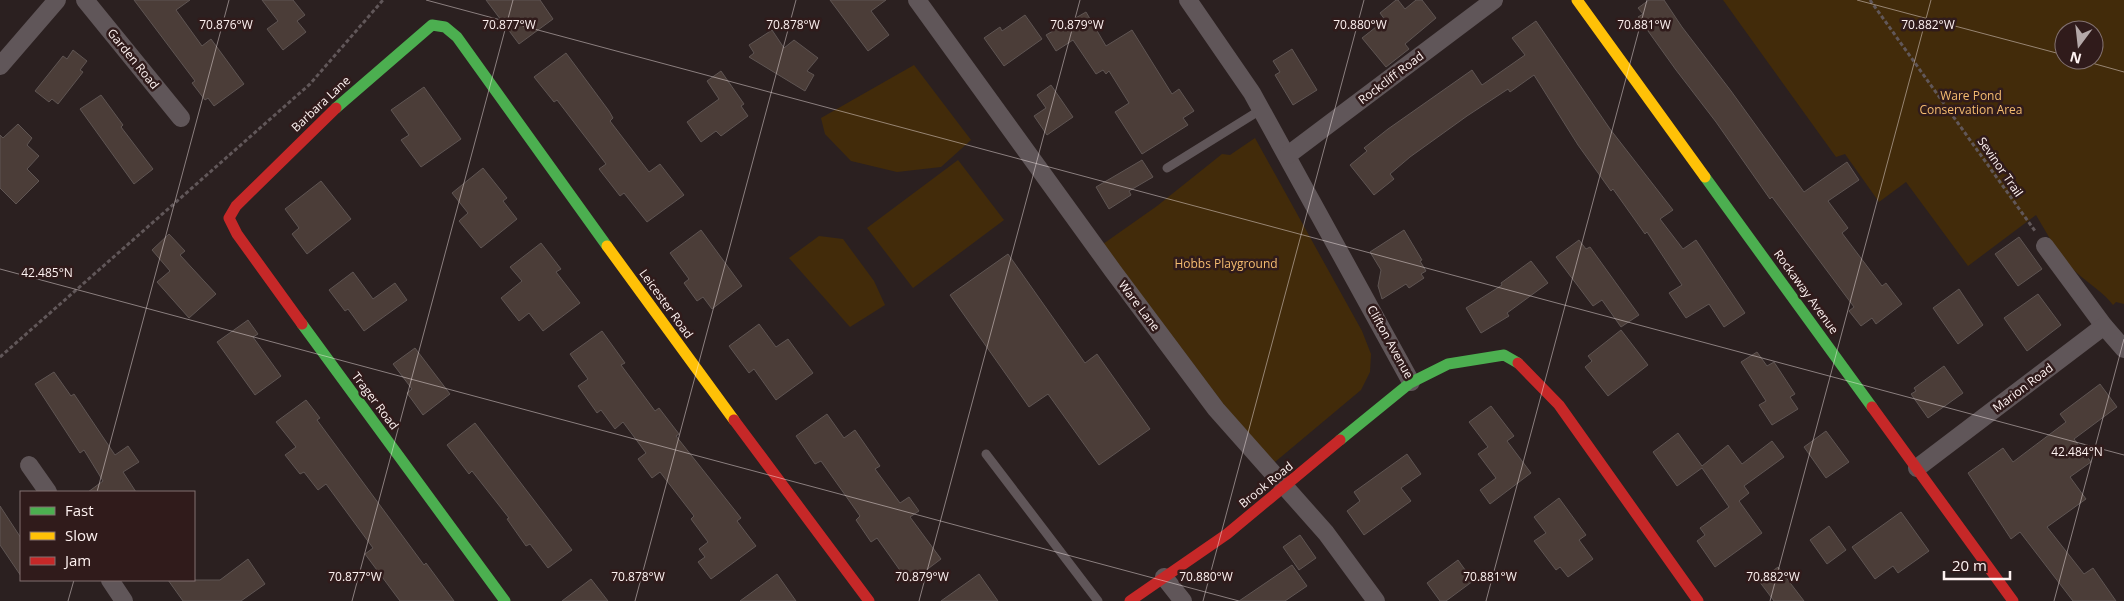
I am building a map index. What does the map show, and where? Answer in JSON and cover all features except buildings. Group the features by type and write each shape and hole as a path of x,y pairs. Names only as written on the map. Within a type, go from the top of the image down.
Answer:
{"street":[{"path":"0,66 57,0"},
{"name":"Garden Road","path":"85,0 181,118"},
{"name":"Ware Lane","path":"917,0 1113,271 1216,409 1326,533 1376,601"},
{"name":"Clifton Avenue","path":"1188,0 1262,109 1411,382 1448,364 1504,355 1514,359 1559,405 1698,601"},
{"name":"Rockcliff Road","path":"1288,155 1494,0"},
{"name":"Rockaway Avenue","path":"1576,0 2013,601"},
{"name":"Barbara Lane","path":"231,215 236,206 297,145 359,87 432,25 440,26"},
{"name":"Leicester Road","path":"440,26 445,26 457,37 670,333 869,601"},
{"name":"Trager Road","path":"231,215 229,218 243,242 505,601"},
{"path":"2045,246 2104,326 2124,349"},
{"name":"Marion Road","path":"1918,468 2104,326"},
{"name":"Brook Road","path":"1130,601 1227,534 1287,487 1385,402 1411,382"},
{"path":"29,465 47,491"},
{"path":"1164,577 1183,601"},
{"path":"111,581 124,601"}],"lane":[{"path":"1167,168 1262,109"},
{"path":"986,454 1098,601"}],"path":[{"path":"0,357 310,84 383,0"},
{"name":"Sevinor Trail","path":"1870,0 2045,246"}],"green space":[{"name":"Ware Pond Conservation Area","path":"1723,0 2124,0 2124,304 2116,302 2113,305 2071,267 2054,245 2036,215 1968,266 1906,182 1879,202 1845,154 1836,157"},
{"path":"914,65 971,140 941,167 897,172 851,161 825,134 821,118"},
{"name":"Hobbs Playground","path":"1255,138 1362,331 1371,354 1370,372 1361,390 1275,462 1230,413 1103,244 1157,206 1222,154 1230,155"},
{"path":"958,160 1004,220 913,288 867,228"},
{"path":"819,236 843,239 874,281 885,305 850,327 789,258"}],"traffic: fast":[{"path":"336,108 432,25 445,27 457,37 607,246"},
{"path":"1705,177 1872,407"},
{"path":"302,324 505,601"},
{"path":"1340,440 1410,383 1448,364 1504,355 1518,363"}],"traffic: slow":[{"path":"1577,0 1705,177"},
{"path":"607,246 734,420"}],"traffic: jam":[{"path":"302,324 237,234 229,218 236,206 336,108"},
{"path":"1518,363 1559,405 1698,601"},
{"path":"1872,407 2013,601"},
{"path":"734,420 869,601"},
{"path":"1130,601 1227,534 1340,440"}]}
